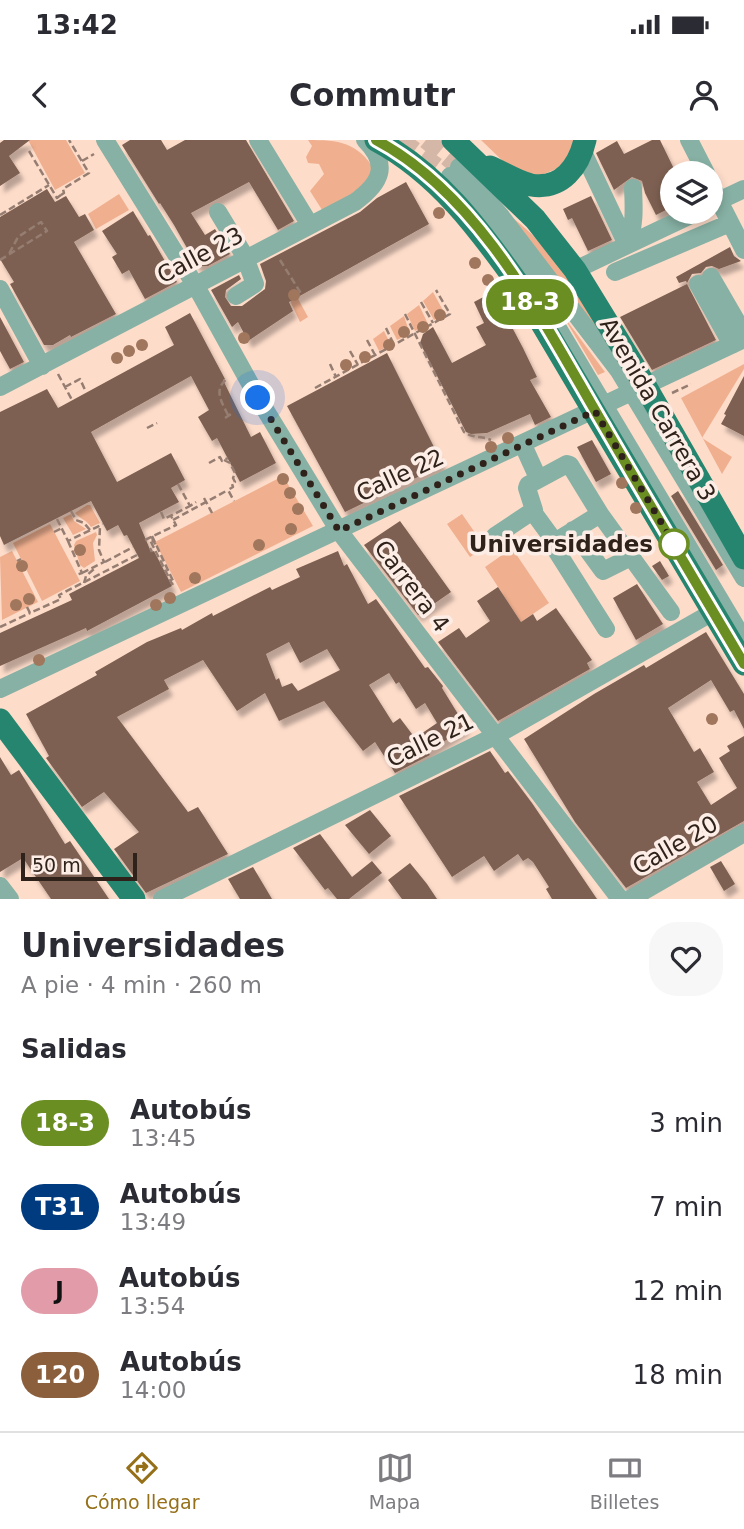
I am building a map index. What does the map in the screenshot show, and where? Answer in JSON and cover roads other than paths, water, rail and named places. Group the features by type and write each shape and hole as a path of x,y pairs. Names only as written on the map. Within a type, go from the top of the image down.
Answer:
{"main road":[{"path":"376,140 421,168 484,236 519,285 600,408 744,664"},
{"name":"Avenida Carrera 3","path":"453,140 461,168 535,219 575,270 639,390 744,558"},
{"path":"461,168 539,185 566,177 573,170 583,145"},
{"path":"0,720 134,899"}],"street":[{"path":"258,140 310,225"},
{"name":"Calle 23","path":"0,387 48,366 195,285 355,202 374,185 380,171 381,162 365,140"},
{"path":"689,140 700,161"},
{"name":"Carrera 4","path":"102,145 195,285 258,398 339,531 620,899"},
{"path":"583,145 627,245"},
{"path":"461,168 483,214 540,298 600,408 744,640"},
{"path":"461,168 619,371 639,390 744,578"},
{"path":"627,245 634,218 633,188"},
{"path":"723,199 744,189"},
{"path":"218,212 246,259 255,284 236,296"},
{"path":"723,214 744,250"},
{"path":"615,272 730,223"},
{"path":"575,270 672,224"},
{"path":"704,280 740,339"},
{"path":"0,289 48,366"},
{"name":"Calle 22","path":"0,689 523,445 740,339"},
{"path":"523,445 538,478"},
{"path":"607,629 555,550 555,542 533,512 527,487 538,478 567,464 671,611"},
{"path":"495,536 533,512"},
{"path":"555,542 600,514"},
{"path":"573,530 603,571 627,559 629,554"},
{"name":"Calle 21","path":"162,899 495,736 713,612"},
{"name":"Calle 20","path":"629,899 744,833"},
{"path":"0,886 10,899"}],"tunnel":[{"path":"400,140 450,176"},
{"path":"426,140 459,167"}],"place":[{"name":"Universidades","path":"674,544"}]}
